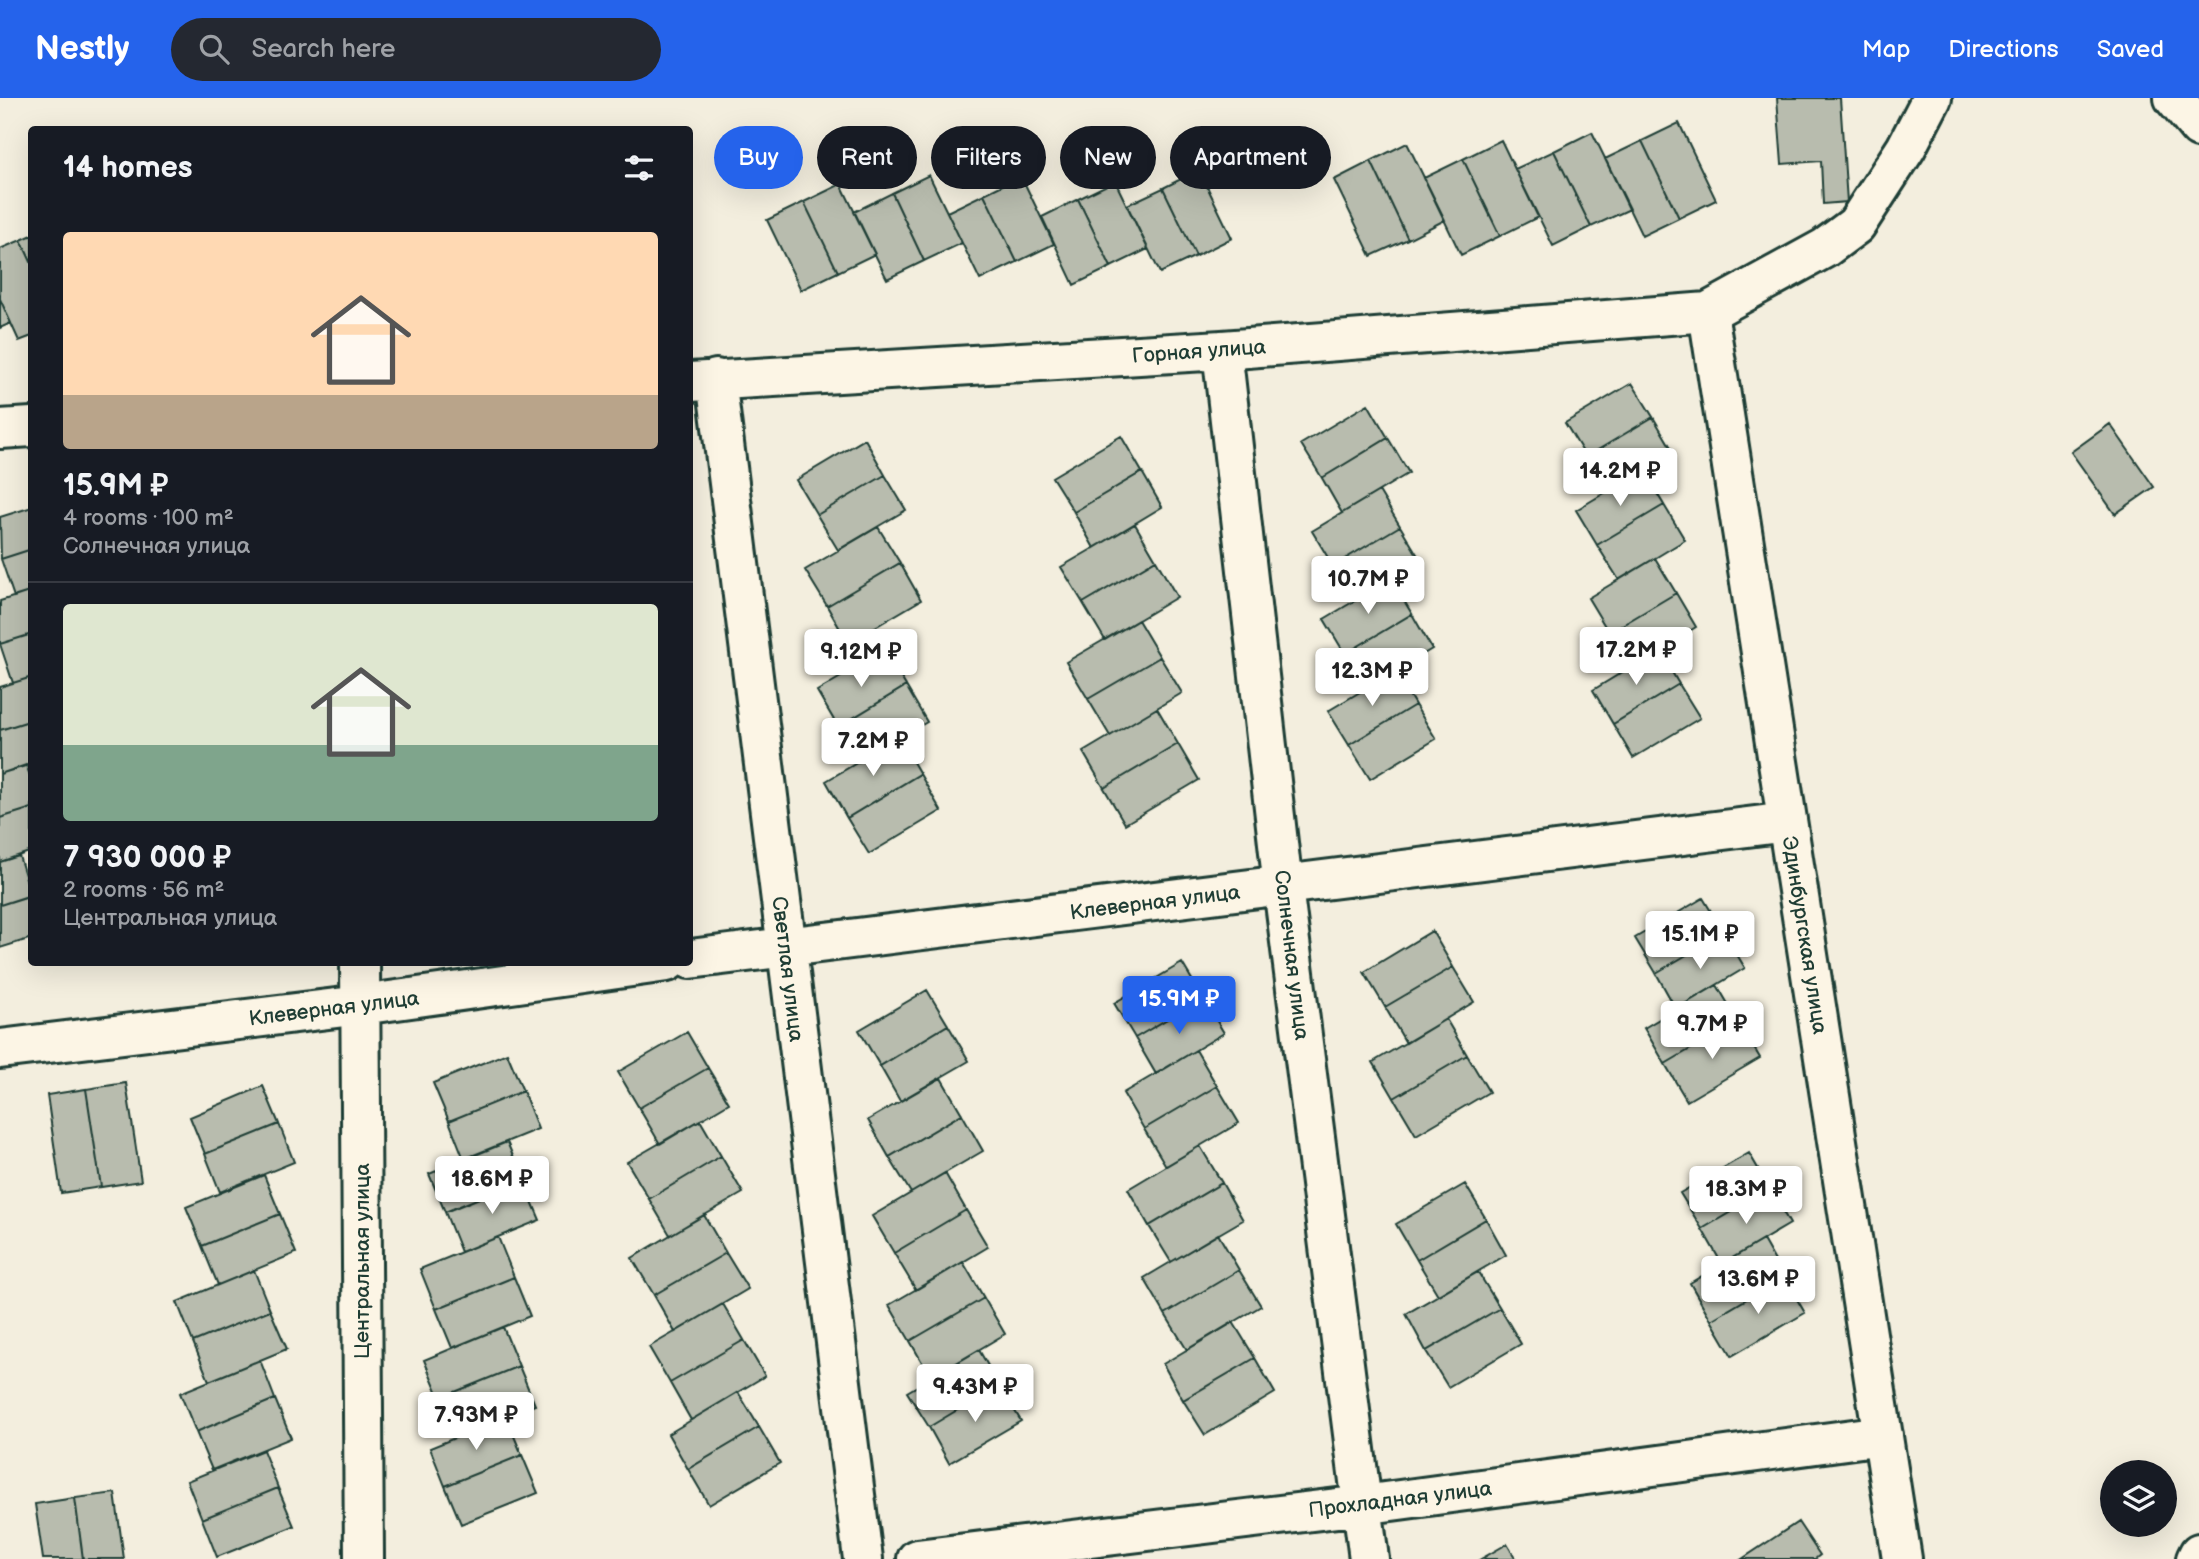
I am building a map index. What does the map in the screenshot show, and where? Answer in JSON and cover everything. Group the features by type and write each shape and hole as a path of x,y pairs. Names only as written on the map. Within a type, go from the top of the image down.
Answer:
{"street":[{"path":"1708,312 1825,248 1856,226 1906,148 1932,98"},
{"path":"2174,98 2199,128"},
{"name":"Горная улица","path":"703,380 1222,350 1708,312"},
{"name":"Эдинбургская улица","path":"1708,312 1902,1559"},
{"name":"Солнечная улица","path":"1222,350 1283,887 1369,1559"},
{"name":"Светлая улица","path":"703,380 785,946 863,1559"},
{"path":"0,429 28,427"},
{"name":"Клеверная улица","path":"693,959 1787,822"},
{"name":"Центральная улица","path":"360,966 365,1559"},
{"name":"Клеверная улица","path":"0,1049 361,1005 639,966"},
{"name":"Прохладная улица","path":"917,1559 1362,1505 1883,1435"},
{"path":"2196,1559 2199,1553"}],"building":[{"path":"1777,98 1840,98 1847,202 1823,204 1821,161 1782,164"},
{"path":"1679,123 1716,200 1679,218 1642,141"},
{"path":"1592,132 1630,209 1591,227 1554,151"},
{"path":"1501,140 1538,217 1500,236 1463,159"},
{"path":"1642,141 1679,218 1642,236 1605,159"},
{"path":"1407,143 1445,220 1408,239 1371,161"},
{"path":"1554,151 1591,227 1553,246 1515,169"},
{"path":"1463,159 1500,236 1461,255 1424,178"},
{"path":"1371,161 1408,239 1371,256 1334,180"},
{"path":"929,175 931,189 936,189 962,243 924,261 892,193 900,189 917,189 917,181"},
{"path":"1170,184 1170,189 1208,189 1232,238 1196,256 1163,188"},
{"path":"1163,188 1196,256 1160,273 1127,205"},
{"path":"831,189 843,189 875,254 838,272 804,202"},
{"path":"994,189 1027,189 1054,244 1017,262 984,194"},
{"path":"1099,189 1119,189 1148,249 1111,267 1078,199"},
{"path":"892,193 924,261 887,279 854,212"},
{"path":"984,194 1017,262 980,280 947,212"},
{"path":"1078,199 1111,267 1074,285 1042,217"},
{"path":"804,202 838,272 801,290 767,220"},
{"path":"28,237 28,255 21,240"},
{"path":"21,240 28,255 28,338 19,341 0,299 0,249"},
{"path":"0,299 11,323 0,328"},
{"path":"1632,383 1653,417 1586,457 1565,423"},
{"path":"1368,404 1388,438 1322,478 1301,444"},
{"path":"1653,417 1673,451 1606,491 1586,457"},
{"path":"2110,424 2154,487 2115,514 2071,452"},
{"path":"1121,436 1142,472 1074,512 1052,477"},
{"path":"1388,438 1409,473 1342,513 1322,478"},
{"path":"865,439 885,475 817,515 796,480"},
{"path":"1643,470 1664,505 1597,545 1576,510"},
{"path":"1142,472 1162,507 1094,548 1074,512"},
{"path":"885,475 906,510 838,550 817,515"},
{"path":"1379,491 1400,526 1333,566 1312,531"},
{"path":"1664,505 1685,540 1619,580 1597,545"},
{"path":"28,508 28,550 1,559 0,517"},
{"path":"1135,524 1156,560 1083,603 1061,567"},
{"path":"1400,526 1421,561 1355,601 1333,566"},
{"path":"878,527 900,563 827,606 805,570"},
{"path":"28,550 28,592 14,597 1,559"},
{"path":"1655,558 1676,593 1609,633 1588,598"},
{"path":"1156,560 1177,597 1105,640 1083,603"},
{"path":"900,563 921,600 848,643 827,606"},
{"path":"1391,579 1412,614 1345,654 1324,619"},
{"path":"28,592 28,635 0,644 0,601"},
{"path":"1676,593 1696,627 1630,668 1609,633"},
{"path":"1412,614 1432,649 1366,689 1345,654"},
{"path":"1138,620 1160,657 1088,699 1066,662"},
{"path":"28,635 28,678 13,683 0,644"},
{"path":"1659,650 1679,684 1613,724 1593,690"},
{"path":"885,651 906,686 838,727 817,691"},
{"path":"1160,657 1182,693 1110,736 1088,699"},
{"path":"1395,671 1415,705 1349,745 1328,711"},
{"path":"28,678 28,721 0,730 0,687"},
{"path":"1679,684 1700,718 1633,758 1613,724"},
{"path":"906,686 927,722 858,762 838,727"},
{"path":"1415,705 1436,739 1370,779 1349,745"},
{"path":"1157,708 1178,744 1104,788 1083,752"},
{"path":"28,721 28,765 0,774 0,730"},
{"path":"899,738 920,774 847,818 826,781"},
{"path":"1178,744 1199,780 1125,824 1104,788"},
{"path":"26,765 28,809 0,818 0,774"},
{"path":"920,774 941,811 869,854 847,818"},
{"path":"28,809 28,852 0,862 0,818"},
{"path":"19,856 28,885 28,896 0,905 0,862"},
{"path":"28,896 28,939 0,948 0,905"},
{"path":"1703,898 1724,933 1656,973 1635,938"},
{"path":"1432,931 1453,967 1385,1007 1364,972"},
{"path":"1724,933 1745,968 1676,1009 1656,973"},
{"path":"1182,963 1203,998 1135,1038 1114,1003"},
{"path":"1453,967 1474,1002 1406,1043 1385,1007"},
{"path":"1717,985 1738,1021 1665,1064 1644,1028"},
{"path":"927,990 948,1025 880,1066 859,1030"},
{"path":"1203,998 1224,1033 1156,1074 1135,1038"},
{"path":"1446,1019 1467,1055 1394,1098 1373,1062"},
{"path":"1738,1021 1760,1058 1687,1101 1665,1064"},
{"path":"948,1025 969,1061 900,1101 880,1066"},
{"path":"687,1032 708,1068 639,1108 618,1072"},
{"path":"1196,1050 1217,1086 1144,1129 1123,1093"},
{"path":"507,1053 523,1091 449,1121 433,1083"},
{"path":"1467,1055 1489,1092 1416,1135 1394,1098"},
{"path":"708,1068 729,1103 660,1144 639,1108"},
{"path":"941,1078 962,1114 889,1157 868,1120"},
{"path":"126,1083 141,1181 101,1187 86,1089"},
{"path":"263,1086 279,1124 205,1154 190,1117"},
{"path":"1217,1086 1239,1123 1166,1166 1144,1129"},
{"path":"86,1089 101,1187 61,1193 47,1095"},
{"path":"523,1091 538,1129 464,1159 449,1121"},
{"path":"962,1114 983,1151 911,1193 889,1157"},
{"path":"700,1120 721,1156 649,1199 627,1162"},
{"path":"279,1124 294,1162 220,1192 205,1154"},
{"path":"507,1142 523,1180 445,1212 429,1174"},
{"path":"1200,1146 1222,1183 1149,1226 1128,1189"},
{"path":"1749,1153 1770,1189 1702,1229 1680,1193"},
{"path":"721,1156 743,1193 670,1235 649,1199"},
{"path":"945,1173 966,1210 894,1253 872,1216"},
{"path":"264,1175 280,1214 202,1246 186,1207"},
{"path":"523,1180 540,1220 461,1252 445,1212"},
{"path":"1222,1183 1243,1220 1171,1262 1149,1226"},
{"path":"1465,1184 1486,1219 1417,1260 1396,1224"},
{"path":"1770,1189 1790,1224 1722,1264 1702,1229"},
{"path":"966,1210 988,1247 916,1290 894,1253"},
{"path":"280,1214 296,1253 218,1285 202,1246"},
{"path":"704,1215 726,1253 654,1295 632,1258"},
{"path":"1486,1219 1506,1255 1438,1295 1417,1260"},
{"path":"1218,1234 1239,1270 1165,1314 1144,1278"},
{"path":"498,1237 514,1277 436,1309 420,1269"},
{"path":"1763,1240 1784,1277 1711,1320 1690,1283"},
{"path":"726,1253 748,1289 675,1332 654,1295"},
{"path":"963,1262 984,1298 910,1341 889,1305"},
{"path":"254,1270 270,1310 193,1342 177,1302"},
{"path":"1239,1270 1261,1306 1187,1350 1165,1314"},
{"path":"1478,1272 1500,1308 1426,1351 1406,1314"},
{"path":"514,1277 530,1316 452,1348 436,1309"},
{"path":"1784,1277 1805,1313 1732,1356 1711,1320"},
{"path":"984,1298 1005,1334 931,1378 910,1341"},
{"path":"723,1304 744,1340 670,1383 649,1347"},
{"path":"1500,1308 1521,1344 1448,1387 1426,1351"},
{"path":"270,1310 287,1349 209,1381 193,1342"},
{"path":"1233,1322 1255,1358 1183,1400 1163,1364"},
{"path":"503,1327 519,1366 440,1398 424,1360"},
{"path":"744,1340 765,1376 691,1420 670,1383"},
{"path":"979,1350 999,1385 929,1427 907,1392"},
{"path":"1255,1358 1275,1393 1205,1435 1183,1400"},
{"path":"260,1360 275,1399 196,1432 180,1393"},
{"path":"519,1366 535,1405 456,1437 440,1398"},
{"path":"999,1385 1021,1421 949,1463 929,1427"},
{"path":"738,1392 759,1427 688,1469 668,1434"},
{"path":"275,1399 291,1438 212,1470 196,1432"},
{"path":"506,1417 522,1455 445,1486 430,1448"},
{"path":"759,1427 780,1463 709,1505 688,1469"},
{"path":"263,1450 278,1488 202,1519 187,1481"},
{"path":"522,1455 538,1493 461,1524 445,1486"},
{"path":"278,1488 294,1526 217,1557 202,1519"},
{"path":"115,1493 124,1559 83,1559 75,1498"},
{"path":"75,1498 83,1559 43,1559 35,1504"},
{"path":"1798,1522 1820,1555 1815,1559 1742,1559"},
{"path":"1507,1544 1516,1559 1481,1559"}]}
